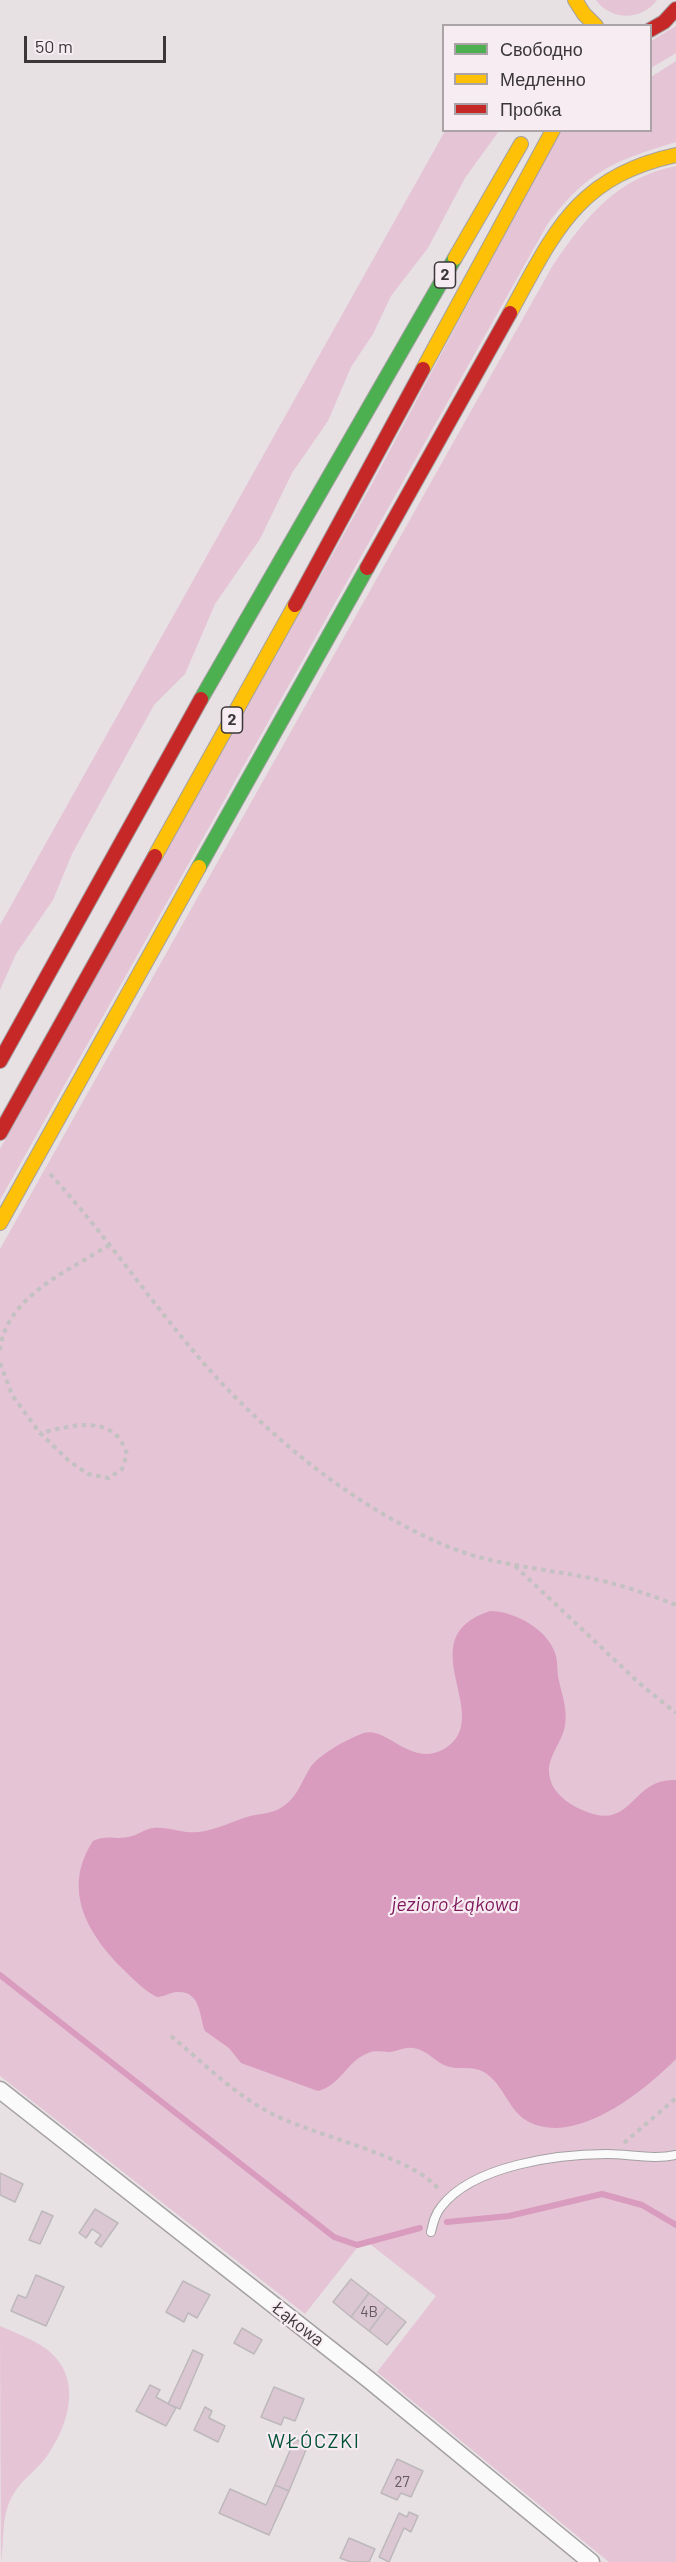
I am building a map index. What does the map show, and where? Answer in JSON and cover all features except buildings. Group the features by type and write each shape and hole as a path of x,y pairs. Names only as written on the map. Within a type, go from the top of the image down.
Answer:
{"main road":[{"path":"575,0 583,20"},
{"path":"652,29 676,10"},
{"name":"2","path":"0,1061 219,666 528,132"},
{"name":"2","path":"0,1133 249,690 552,132"},
{"path":"0,1223 556,230 590,192 613,177 656,158 676,155"}],"street":[{"name":"Łąkowa","path":"0,2090 368,2379 591,2562"}],"lane":[{"path":"431,2232 439,2209 446,2200 479,2179 526,2162 566,2156 676,2155"}],"path":[{"path":"36,1158 111,1244 216,1377 320,1471 382,1515 447,1547 514,1566 616,1584 676,1605"},
{"path":"0,1350 2,1334 11,1317 27,1297 111,1244"},
{"path":"0,1363 12,1395 40,1433 69,1461 88,1474 109,1478 122,1469 127,1454 118,1437 102,1428 78,1425 40,1433"},
{"path":"514,1566 639,1683 676,1713"},
{"path":"171,2036 265,2110 304,2129 408,2167 437,2187 446,2200"},
{"path":"611,2154 676,2098"}],"shaded area":[{"path":"596,0 657,0 643,12 626,16 610,12"},
{"path":"676,26 676,53 652,67 652,40"},
{"path":"676,61 676,142 635,155 603,170 575,192 547,225 0,1200 0,1149 373,482 559,132 652,132 652,76"},
{"path":"444,132 498,132 465,178 428,248 391,296 373,334 351,367 328,421 292,473 260,539 215,604 185,674 154,705 72,854 53,900 16,954 0,990 0,925"},
{"path":"676,166 676,2562 609,2562 377,2372 436,2296 370,2244 357,2248 305,2314 0,2076 0,1249 553,265 578,231 604,202 636,180"},
{"path":"0,2326 37,2343 55,2357 64,2370 69,2398 67,2413 55,2443 43,2461 19,2486 7,2507 1,2562"}],"water":[{"name":"jezioro Łąkowa","path":"490,1611 509,1614 528,1623 545,1636 555,1653 566,1719 564,1731 549,1766 549,1772 559,1795 581,1810 597,1815 609,1815 619,1812 651,1786 662,1781 676,1780 676,2059 646,2086 608,2112 568,2127 548,2127 529,2122 516,2111 497,2083 484,2072 449,2067 425,2052 413,2048 368,2053 354,2062 332,2084 318,2091 241,2063 229,2048 205,2031 198,2005 190,1995 176,1992 157,1997 144,1989 125,1971 90,1927 79,1894 79,1877 84,1859 93,1841 103,1838 123,1838 153,1828 199,1832 277,1810 294,1797 314,1763 334,1748 358,1735 373,1732 421,1754 444,1749 458,1735 462,1718 453,1658 455,1640 466,1623"}],"waterway":[{"path":"0,1975 334,2237 357,2245 420,2228"},
{"path":"447,2222 509,2216 602,2194 642,2205 676,2225"}],"traffic: fast":[{"path":"201,699 455,258"},
{"path":"199,867 367,568"}],"traffic: slow":[{"path":"575,0 594,24"},
{"path":"423,369 552,132"},
{"path":"455,258 521,144"},
{"path":"510,313 556,233 572,212 614,177 642,165 676,155"},
{"path":"155,856 295,605"},
{"path":"0,1223 199,867"}],"traffic: jam":[{"path":"652,29 664,22 676,9"},
{"path":"367,568 510,313"},
{"path":"295,605 423,369"},
{"path":"0,1061 201,699"},
{"path":"0,1133 155,856"}],"district":[{"name":"WŁÓCZKI","path":"314,2441"}]}
